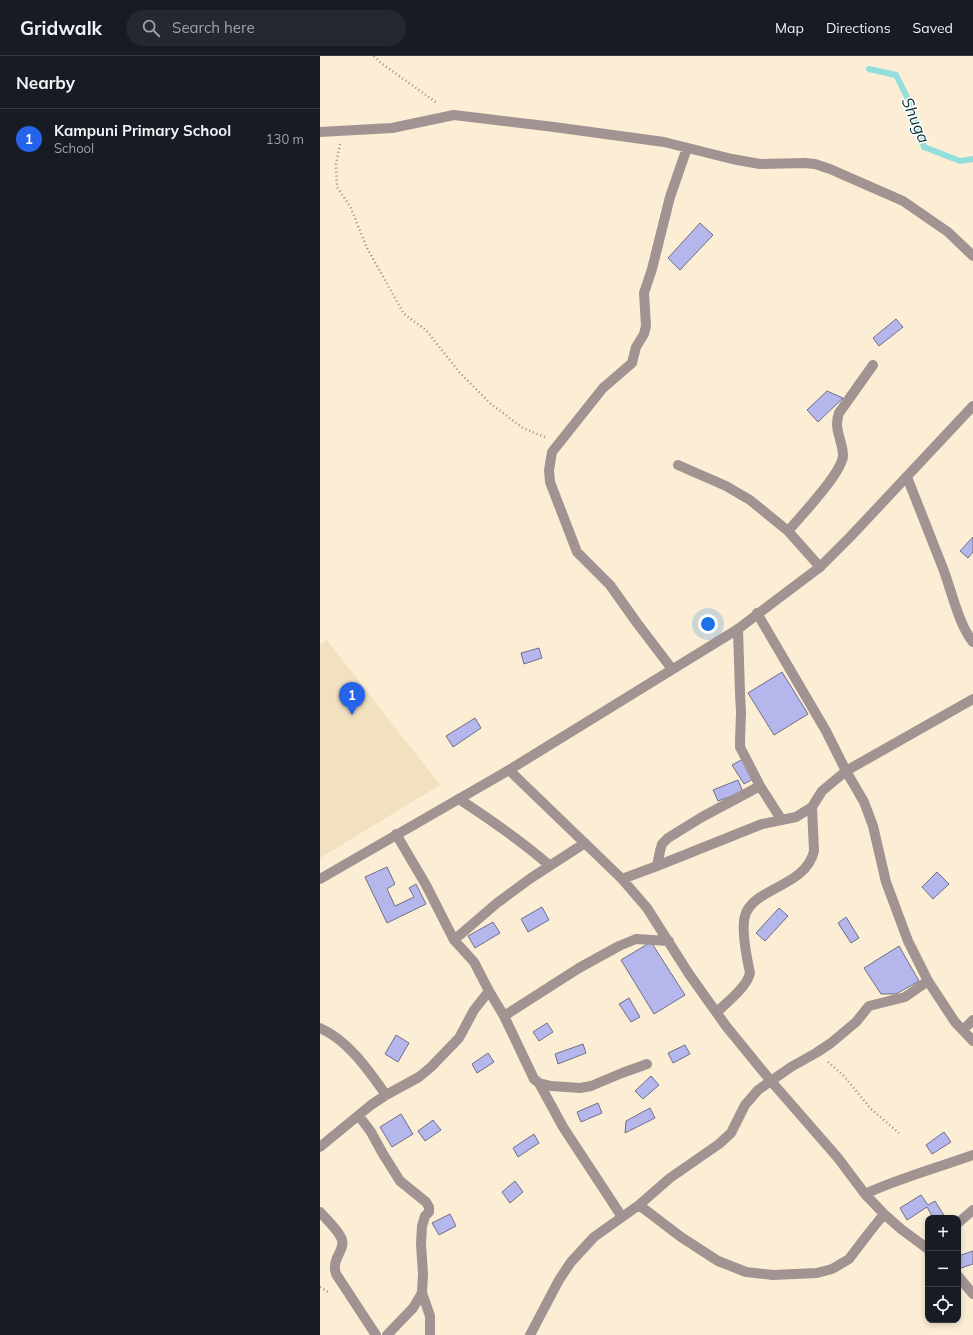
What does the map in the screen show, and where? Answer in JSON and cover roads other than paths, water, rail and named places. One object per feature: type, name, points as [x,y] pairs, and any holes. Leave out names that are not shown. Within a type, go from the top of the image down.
[{"type":"street","points":[[320,132],[392,128],[454,115],[664,142],[732,159],[760,164],[804,162],[815,164],[830,169],[903,201],[948,232],[973,256]]},
{"type":"street","points":[[672,669],[610,585],[577,552],[550,482],[549,470],[552,452],[603,388],[632,362],[636,347],[644,334],[646,326],[644,293],[652,269],[670,197],[687,148]]},
{"type":"street","points":[[788,531],[825,489],[840,465],[843,456],[836,421],[839,413],[873,365]]},
{"type":"street","points":[[320,879],[509,770],[738,629],[757,613],[820,567],[973,406]]},
{"type":"street","points":[[678,465],[726,486],[750,500],[788,531],[820,567]]},
{"type":"street","points":[[907,477],[944,571],[962,624],[968,637],[973,642]]},
{"type":"street","points":[[757,613],[826,731],[864,802],[873,826],[886,882],[908,941],[928,981],[955,1022],[973,1041]]},
{"type":"street","points":[[738,629],[742,712],[740,747],[760,786],[781,820]]},
{"type":"street","points":[[622,879],[762,824],[796,817],[812,807],[822,791],[846,770],[973,699]]},
{"type":"street","points":[[509,770],[622,879],[647,908],[689,974],[726,1026],[770,1080],[838,1158],[865,1194],[884,1214],[925,1247]]},
{"type":"street","points":[[656,866],[662,844],[668,838],[702,817],[760,786]]},
{"type":"street","points":[[459,799],[529,848],[550,866]]},
{"type":"street","points":[[717,1012],[749,978],[750,973],[743,926],[745,914],[754,902],[798,876],[810,862],[814,851],[812,807]]},
{"type":"street","points":[[396,834],[426,885],[454,940],[474,962],[504,1016],[534,1079],[539,1083],[563,1127],[622,1217]]},
{"type":"street","points":[[454,940],[497,903],[550,866],[586,844]]},
{"type":"street","points":[[504,1016],[579,968],[619,946],[636,939],[669,941]]},
{"type":"street","points":[[530,1335],[559,1280],[571,1262],[594,1237],[639,1204],[670,1178],[719,1144],[731,1133],[745,1105],[758,1090],[770,1080],[816,1054],[856,1022],[869,1006],[905,997],[928,981]]},
{"type":"street","points":[[320,1147],[370,1105],[419,1077],[441,1058],[459,1038],[474,1010],[489,991]]},
{"type":"street","points":[[963,1030],[973,1020]]},
{"type":"street","points":[[320,1028],[337,1037],[371,1073],[386,1095]]},
{"type":"street","points":[[539,1083],[552,1086],[580,1088],[605,1081],[647,1064]]},
{"type":"street","points":[[358,1116],[372,1132],[383,1154],[400,1181],[426,1202],[429,1207],[429,1212],[425,1216],[422,1226],[421,1244],[422,1293],[430,1316],[430,1335]]},
{"type":"street","points":[[865,1194],[884,1185],[920,1172],[942,1167],[973,1155]]},
{"type":"street","points":[[639,1204],[682,1237],[718,1261],[746,1272],[773,1275],[817,1273],[832,1269],[849,1259],[884,1214]]},
{"type":"street","points":[[961,1220],[973,1210]]},
{"type":"street","points":[[320,1212],[341,1237],[343,1242],[335,1261],[334,1268],[336,1274],[376,1335]]},
{"type":"street","points":[[961,1280],[973,1294]]},
{"type":"street","points":[[387,1335],[413,1308],[422,1293]]},
{"type":"waterway","name":"Shuga","points":[[869,69],[896,75],[911,105],[924,147],[960,161],[973,159]]},
{"type":"place","name":"Kampuni Primary School","points":[[352,715]]}]
